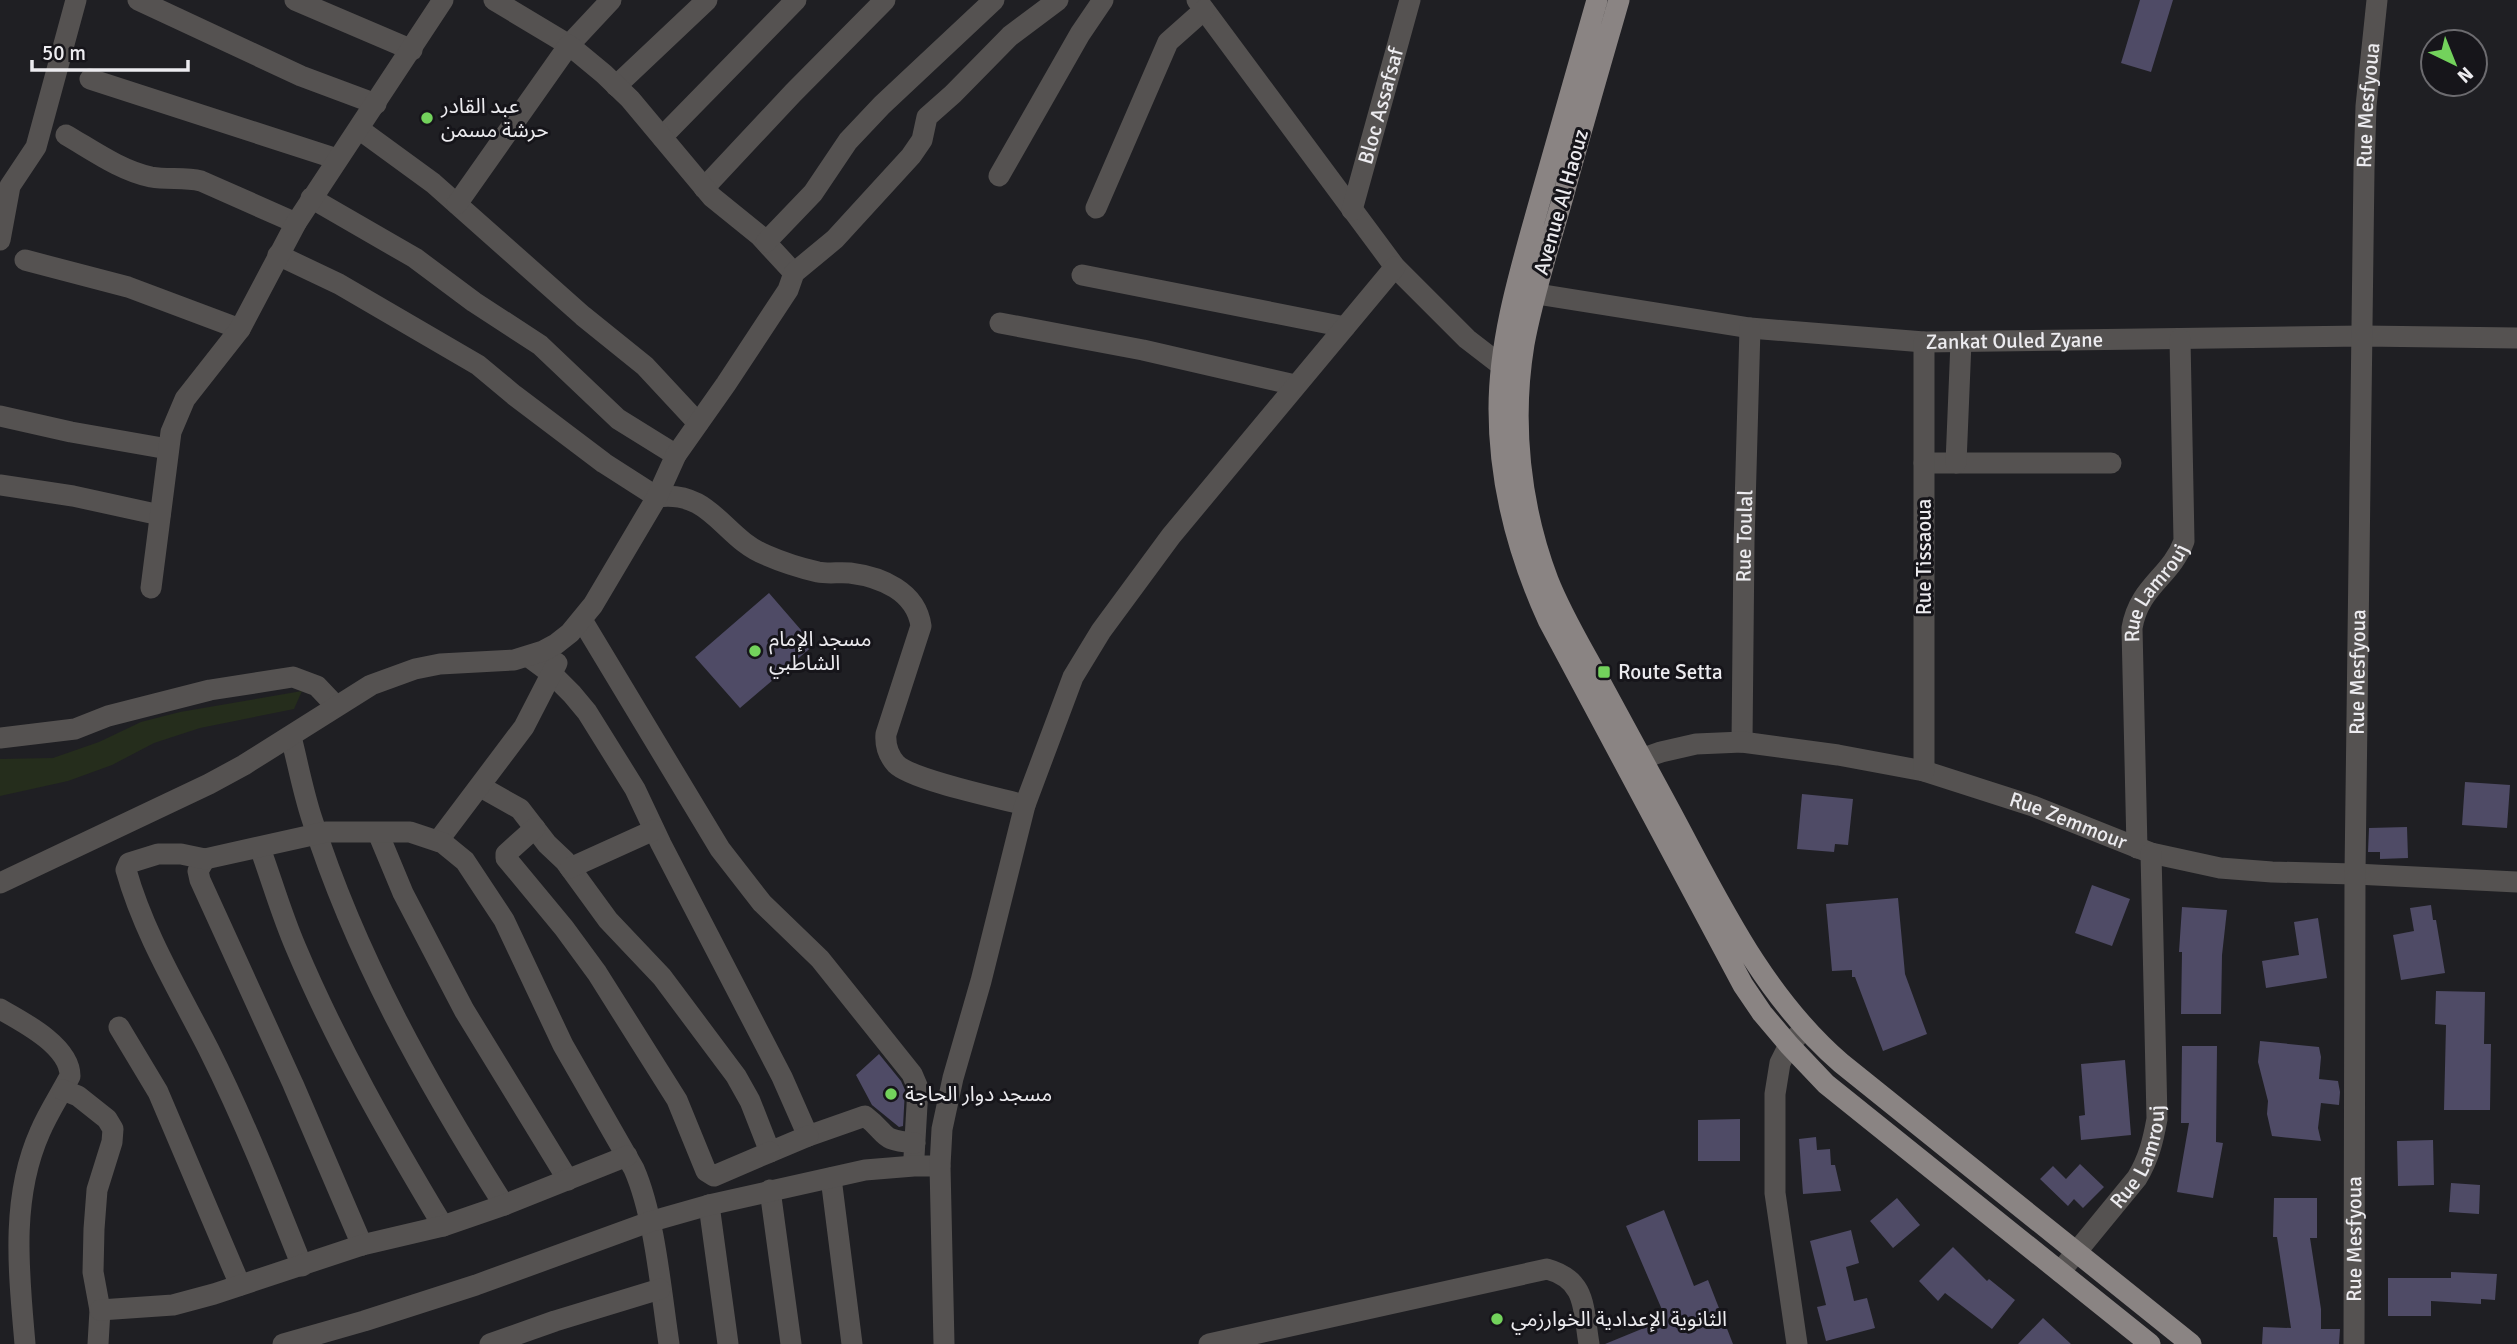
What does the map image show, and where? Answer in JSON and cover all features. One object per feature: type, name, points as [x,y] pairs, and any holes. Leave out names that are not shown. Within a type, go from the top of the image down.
[{"type":"main road","name":"Avenue Al Haouz","points":[[1509,406],[1525,342],[1526,292],[1597,0]]},
{"type":"main road","name":"Avenue Al Haouz","points":[[1509,406],[1502,366],[1619,0]]},
{"type":"main road","points":[[1509,406],[1502,464],[1507,496],[1523,559],[1548,620],[1756,966],[1804,1029],[1841,1063],[2191,1344]]},
{"type":"main road","points":[[1634,761],[1744,985],[1762,1013],[1789,1045],[1826,1084],[2150,1344]]},
{"type":"street","points":[[0,240],[10,186],[36,147],[76,0]]},
{"type":"street","points":[[138,0],[301,76],[376,104]]},
{"type":"street","points":[[295,0],[412,50]]},
{"type":"street","points":[[151,588],[168,449],[171,432],[184,399],[240,329],[311,198],[443,0]]},
{"type":"street","points":[[494,0],[523,7],[616,86],[712,197],[749,225],[794,273]]},
{"type":"street","points":[[457,204],[569,45],[611,0]]},
{"type":"street","points":[[616,86],[707,0]]},
{"type":"street","points":[[662,137],[796,0]]},
{"type":"street","points":[[704,188],[885,0]]},
{"type":"street","points":[[766,242],[813,193],[848,141],[882,105],[994,0]]},
{"type":"street","points":[[438,841],[524,727],[576,626],[657,497],[676,455],[788,290],[794,273],[835,239],[911,156],[922,140],[927,117],[1010,36],[1058,0]]},
{"type":"street","points":[[999,176],[1102,0]]},
{"type":"street","name":"Bloc Assafsaf","points":[[1352,210],[1410,0]]},
{"type":"street","name":"Rue Mesfyoua","points":[[2354,1344],[2355,874],[2366,106],[2377,0]]},
{"type":"street","points":[[1096,208],[1168,42],[1201,5],[1395,267],[1467,339],[1502,366]]},
{"type":"street","points":[[90,79],[337,159]]},
{"type":"street","points":[[359,129],[433,183],[583,316],[645,366],[698,423]]},
{"type":"street","points":[[66,135],[136,173],[165,179],[189,178],[201,181],[296,223]]},
{"type":"street","points":[[311,198],[415,258],[474,302],[540,345],[618,419],[676,455]]},
{"type":"street","points":[[278,255],[339,284],[478,365],[604,463],[657,497],[671,495],[698,502],[745,544],[764,555],[819,573],[848,573],[880,579],[902,592],[913,602],[920,615],[921,626],[886,734],[890,754],[898,766],[915,775],[1025,805]]},
{"type":"street","points":[[25,260],[128,287],[240,329]]},
{"type":"street","points":[[944,1344],[940,1166],[942,1129],[1025,805],[1073,677],[1101,631],[1171,536],[1395,267]]},
{"type":"street","points":[[1083,275],[1345,327]]},
{"type":"street","name":"Zankat Ouled Zyane","points":[[1526,292],[1750,328],[1924,342],[2363,336],[2517,338]]},
{"type":"street","points":[[1000,323],[1143,350],[1295,386]]},
{"type":"street","name":"Rue Toulal","points":[[1742,742],[1750,328]]},
{"type":"street","name":"Rue Lamrouj","points":[[2060,1272],[2137,1178],[2147,1162],[2157,1119],[2132,628],[2139,603],[2175,561],[2184,541],[2180,340]]},
{"type":"street","name":"Rue Tissaoua","points":[[1924,342],[1924,771]]},
{"type":"street","points":[[1956,463],[1961,342]]},
{"type":"street","points":[[0,416],[168,449]]},
{"type":"street","points":[[1924,463],[2111,463]]},
{"type":"street","points":[[0,485],[160,515]]},
{"type":"street","points":[[0,883],[209,784],[291,737],[335,705],[371,685],[415,669],[440,664],[529,657],[556,644],[576,626]]},
{"type":"street","points":[[576,626],[743,881],[820,960],[912,1074],[918,1088],[914,1166]]},
{"type":"street","points":[[529,657],[552,674],[587,712],[629,779],[782,1077],[808,1136]]},
{"type":"street","points":[[0,738],[75,729],[108,716],[209,690],[293,677],[317,686],[335,705]]},
{"type":"street","points":[[291,737],[317,834],[380,989],[425,1076],[503,1205]]},
{"type":"street","name":"Rue Zemmour","points":[[1634,761],[1696,744],[1742,742],[1838,755],[1924,771],[2033,806],[2144,851],[2220,868],[2517,883]]},
{"type":"street","points":[[481,787],[520,809],[570,868],[608,920],[662,977],[736,1076],[750,1101],[770,1152]]},
{"type":"street","points":[[535,828],[506,854],[506,858],[564,928],[597,974],[677,1100],[706,1171],[714,1176],[808,1136],[866,1116],[880,1133],[890,1139],[915,1143]]},
{"type":"street","points":[[570,868],[654,830]]},
{"type":"street","points":[[302,1266],[224,1083],[150,936],[126,870],[129,863],[158,854],[181,854],[205,859],[317,834],[410,832],[438,841],[465,861],[504,920],[563,1045],[627,1156],[640,1182],[649,1222],[669,1344]]},
{"type":"street","points":[[378,833],[403,893],[464,1010],[568,1180]]},
{"type":"street","points":[[260,848],[295,946],[323,1009],[395,1147],[443,1226]]},
{"type":"street","points":[[205,859],[198,871],[200,880],[293,1084],[362,1245]]},
{"type":"street","points":[[0,1009],[40,1031],[70,1065],[71,1076],[37,1140],[23,1195],[19,1273],[25,1344]]},
{"type":"street","points":[[119,1027],[158,1092],[240,1286]]},
{"type":"street","points":[[1797,1344],[1775,1193],[1775,1094],[1780,1063],[1789,1045],[1804,1029]]},
{"type":"street","points":[[63,1090],[78,1096],[107,1119],[113,1129],[97,1190],[95,1216],[93,1272],[100,1311],[98,1344]]},
{"type":"street","points":[[100,1311],[173,1305],[240,1286],[362,1245],[443,1226],[627,1156]]},
{"type":"street","points":[[283,1344],[463,1289],[649,1222],[709,1205],[865,1170],[940,1166]]},
{"type":"street","points":[[831,1178],[852,1344]]},
{"type":"street","points":[[770,1190],[791,1344]]},
{"type":"street","points":[[709,1205],[728,1344]]},
{"type":"street","points":[[1209,1344],[1547,1269],[1569,1278],[1576,1286],[1581,1297],[1589,1344]]},
{"type":"street","points":[[490,1344],[660,1289]]},
{"type":"green space","points":[[302,691],[294,709],[200,728],[154,743],[112,765],[68,781],[0,796],[0,759],[53,758],[99,742],[141,722],[180,712]]},
{"type":"building","points":[[2140,0],[2173,0],[2151,72],[2121,63]]},
{"type":"building","name":"مسجد الإمام الشاطبي","points":[[769,593],[814,645],[740,708],[695,657]]},
{"type":"building","points":[[2465,782],[2510,785],[2507,828],[2462,825]]},
{"type":"building","points":[[1802,794],[1853,799],[1848,845],[1835,844],[1834,852],[1797,849]]},
{"type":"building","points":[[2407,827],[2408,858],[2380,859],[2380,852],[2368,852],[2369,828]]},
{"type":"building","points":[[2092,885],[2130,899],[2112,946],[2075,933]]},
{"type":"building","points":[[1898,898],[1905,974],[1927,1034],[1883,1051],[1855,977],[1852,977],[1852,970],[1832,971],[1826,904]]},
{"type":"building","points":[[2431,905],[2445,973],[2401,980],[2393,935],[2414,931],[2410,908]]},
{"type":"building","points":[[2182,907],[2227,910],[2222,955],[2221,1014],[2181,1014],[2182,952],[2179,952]]},
{"type":"building","points":[[2318,918],[2327,978],[2266,988],[2262,961],[2299,955],[2294,922]]},
{"type":"building","points":[[2436,991],[2485,992],[2484,1044],[2491,1044],[2490,1110],[2444,1110],[2446,1025],[2435,1024]]},
{"type":"building","points":[[2260,1041],[2319,1047],[2319,1079],[2338,1081],[2340,1092],[2339,1105],[2321,1103],[2318,1128],[2321,1141],[2272,1136],[2267,1114],[2268,1101],[2258,1062]]},
{"type":"building","points":[[2182,1046],[2217,1046],[2216,1142],[2223,1143],[2213,1198],[2177,1192],[2189,1123],[2181,1123]]},
{"type":"building","name":"مسجد دوار الحاجة","points":[[879,1054],[905,1090],[903,1126],[899,1127],[872,1105],[856,1075]]},
{"type":"building","points":[[2125,1060],[2131,1135],[2081,1140],[2079,1116],[2085,1115],[2081,1064]]},
{"type":"building","points":[[1740,1119],[1740,1161],[1698,1161],[1698,1120]]},
{"type":"building","points":[[1816,1137],[1817,1150],[1830,1149],[1831,1165],[1835,1165],[1841,1191],[1803,1194],[1799,1139]]},
{"type":"building","points":[[2433,1140],[2434,1185],[2398,1186],[2397,1141]]},
{"type":"building","points":[[2080,1164],[2104,1187],[2083,1208],[2074,1199],[2068,1206],[2040,1179],[2053,1166],[2066,1179]]},
{"type":"building","points":[[2451,1183],[2480,1185],[2479,1214],[2449,1212]]},
{"type":"building","points":[[1897,1198],[1920,1225],[1893,1248],[1870,1221]]},
{"type":"building","points":[[2274,1198],[2317,1198],[2317,1238],[2310,1238],[2321,1309],[2321,1329],[2340,1329],[2339,1344],[2262,1344],[2263,1327],[2291,1328],[2277,1237],[2273,1237]]},
{"type":"building","points":[[1664,1210],[1694,1286],[1708,1280],[1733,1344],[1605,1344],[1666,1319],[1626,1226]]},
{"type":"building","points":[[1851,1230],[1859,1263],[1846,1267],[1854,1301],[1867,1298],[1875,1328],[1826,1341],[1817,1307],[1826,1305],[1810,1241]]},
{"type":"building","points":[[1953,1247],[1987,1281],[1989,1279],[2015,1300],[1992,1329],[1945,1293],[1938,1301],[1919,1281]]},
{"type":"building","points":[[2451,1272],[2497,1274],[2495,1300],[2481,1299],[2481,1304],[2431,1301],[2431,1316],[2388,1316],[2388,1278],[2451,1278]]},
{"type":"building","points":[[2043,1318],[2071,1344],[2018,1344]]},
{"type":"place","name":"عبد القادر حرشة مسمن","points":[[427,118]]},
{"type":"place","name":"مسجد الإمام الشاطبي","points":[[755,651]]},
{"type":"place","name":"Route Setta","points":[[1604,672]]},
{"type":"place","name":"مسجد دوار الحاجة","points":[[891,1094]]},
{"type":"place","name":"الثانوية الإعدادية الخوارزمي","points":[[1497,1319]]}]
